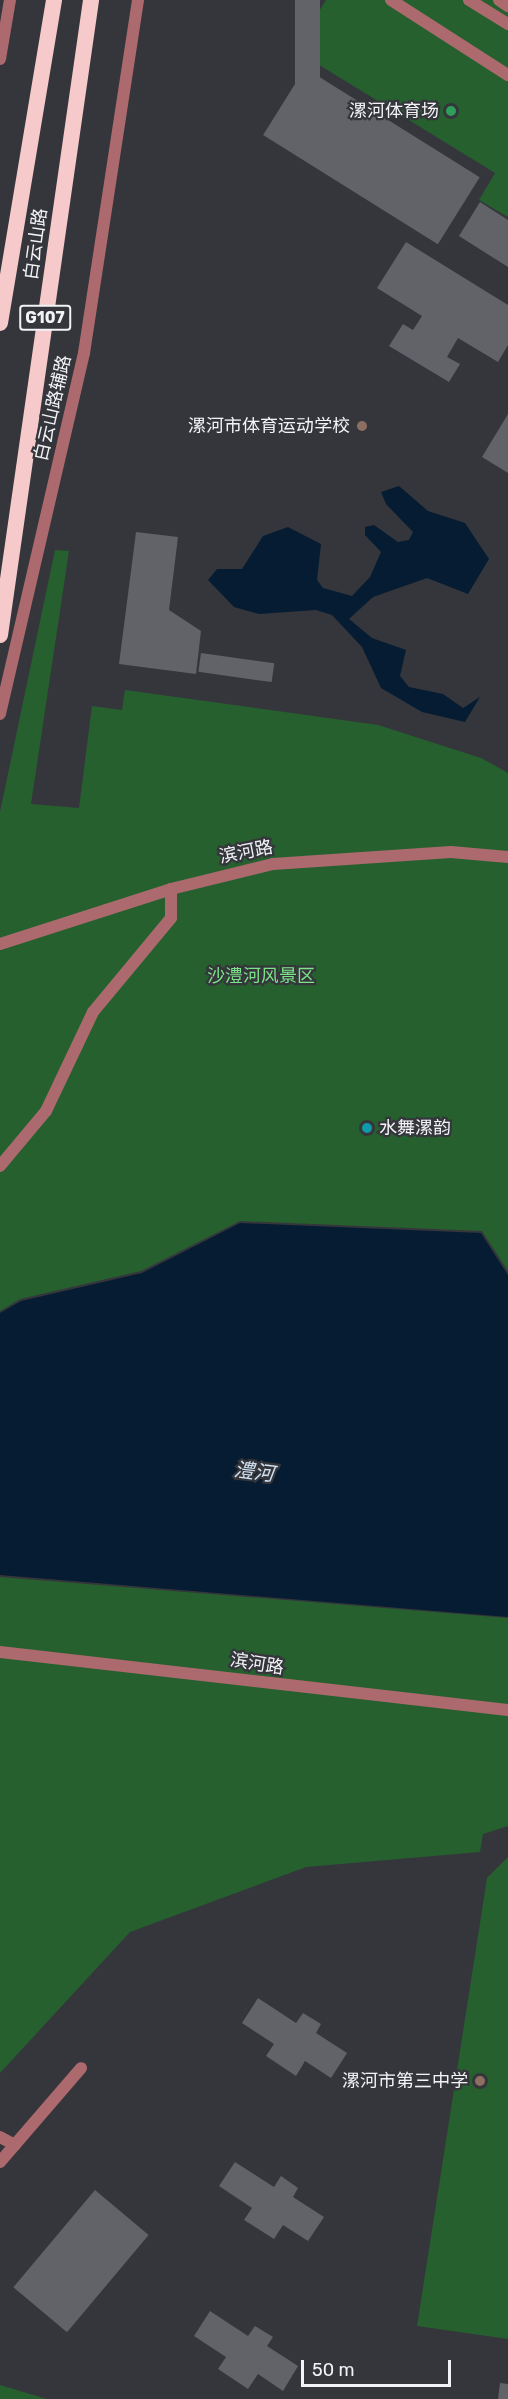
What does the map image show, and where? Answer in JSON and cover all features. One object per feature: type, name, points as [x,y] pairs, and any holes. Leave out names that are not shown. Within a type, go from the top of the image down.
[{"type":"highway","name":"白云山路","points":[[0,323],[54,0]]},
{"type":"highway","name":"白云山路","points":[[0,635],[91,0]]},
{"type":"street","points":[[0,59],[10,0]]},
{"type":"street","name":"白云山路辅路","points":[[0,714],[84,353],[138,0]]},
{"type":"street","points":[[391,0],[508,75]]},
{"type":"street","points":[[469,0],[508,24]]},
{"type":"street","points":[[499,0],[508,6]]},
{"type":"street","name":"滨河路","points":[[0,944],[171,889],[273,864],[429,853],[508,857]]},
{"type":"street","points":[[0,1167],[46,1111],[93,1012],[171,918],[171,889]]},
{"type":"street","name":"滨河路","points":[[0,1652],[508,1710]]},
{"type":"street","points":[[0,2162],[81,2068]]},
{"type":"street","points":[[0,2137],[15,2145]]},
{"type":"green space","name":"漯河体育场","points":[[326,0],[508,0],[508,217],[479,200],[495,173],[295,50]]},
{"type":"green space","name":"沙澧河风景区","points":[[55,550],[69,551],[31,804],[79,808],[92,706],[122,710],[125,690],[378,725],[481,758],[508,773],[508,1271],[482,1231],[240,1221],[141,1271],[20,1299],[0,1311],[0,812]]},
{"type":"green space","points":[[0,1577],[508,1618],[508,1826],[483,1834],[480,1852],[306,1867],[130,1932],[0,2073]]},
{"type":"green space","name":"漯河市第三中学","points":[[508,1857],[508,2339],[417,2326],[487,1878]]},
{"type":"green space","points":[[0,2385],[47,2399],[0,2399]]},
{"type":"water","points":[[399,486],[428,511],[465,523],[489,559],[468,594],[427,578],[373,597],[349,619],[372,638],[406,650],[400,676],[409,687],[443,694],[463,708],[480,697],[465,722],[422,712],[381,688],[362,647],[332,615],[316,610],[259,614],[234,607],[208,580],[217,569],[242,569],[263,536],[288,527],[321,544],[317,580],[323,588],[352,596],[370,577],[381,552],[365,535],[365,527],[374,525],[398,542],[409,540],[413,532],[386,504],[381,492]]},
{"type":"water","name":"澧河","points":[[240,1223],[481,1233],[508,1275],[508,1617],[0,1575],[0,1313],[21,1301],[142,1273]]},
{"type":"building","points":[[295,0],[320,0],[320,129],[295,129]]},
{"type":"building","points":[[305,68],[480,177],[438,244],[263,135]]},
{"type":"building","points":[[480,202],[508,220],[508,267],[459,236]]},
{"type":"building","points":[[406,242],[508,305],[508,345],[498,362],[458,338],[447,357],[460,364],[449,382],[389,346],[403,324],[413,330],[422,316],[377,288]]},
{"type":"building","points":[[508,414],[508,473],[482,457]]},
{"type":"building","points":[[136,532],[178,537],[169,610],[201,631],[196,674],[119,664]]},
{"type":"building","points":[[201,653],[274,663],[272,682],[198,672]]},
{"type":"building","points":[[258,1998],[296,2023],[303,2013],[321,2024],[316,2033],[347,2053],[331,2078],[305,2061],[296,2076],[266,2056],[274,2044],[242,2023]]},
{"type":"building","points":[[235,2162],[274,2187],[281,2176],[298,2188],[293,2197],[324,2217],[308,2241],[283,2225],[274,2239],[244,2220],[252,2208],[219,2186]]},
{"type":"building","points":[[95,2190],[149,2235],[67,2332],[13,2287]]},
{"type":"building","points":[[210,2311],[248,2336],[255,2326],[273,2337],[267,2346],[298,2366],[283,2391],[258,2374],[248,2389],[218,2369],[226,2357],[194,2336]]},
{"type":"building","points":[[500,2383],[508,2384],[508,2399],[498,2399]]},
{"type":"place","name":"漯河体育场","points":[[451,111]]},
{"type":"place","name":"漯河市体育运动学校","points":[[362,426]]},
{"type":"place","name":"水舞漯韵","points":[[367,1128]]},
{"type":"place","name":"漯河市第三中学","points":[[480,2081]]}]
